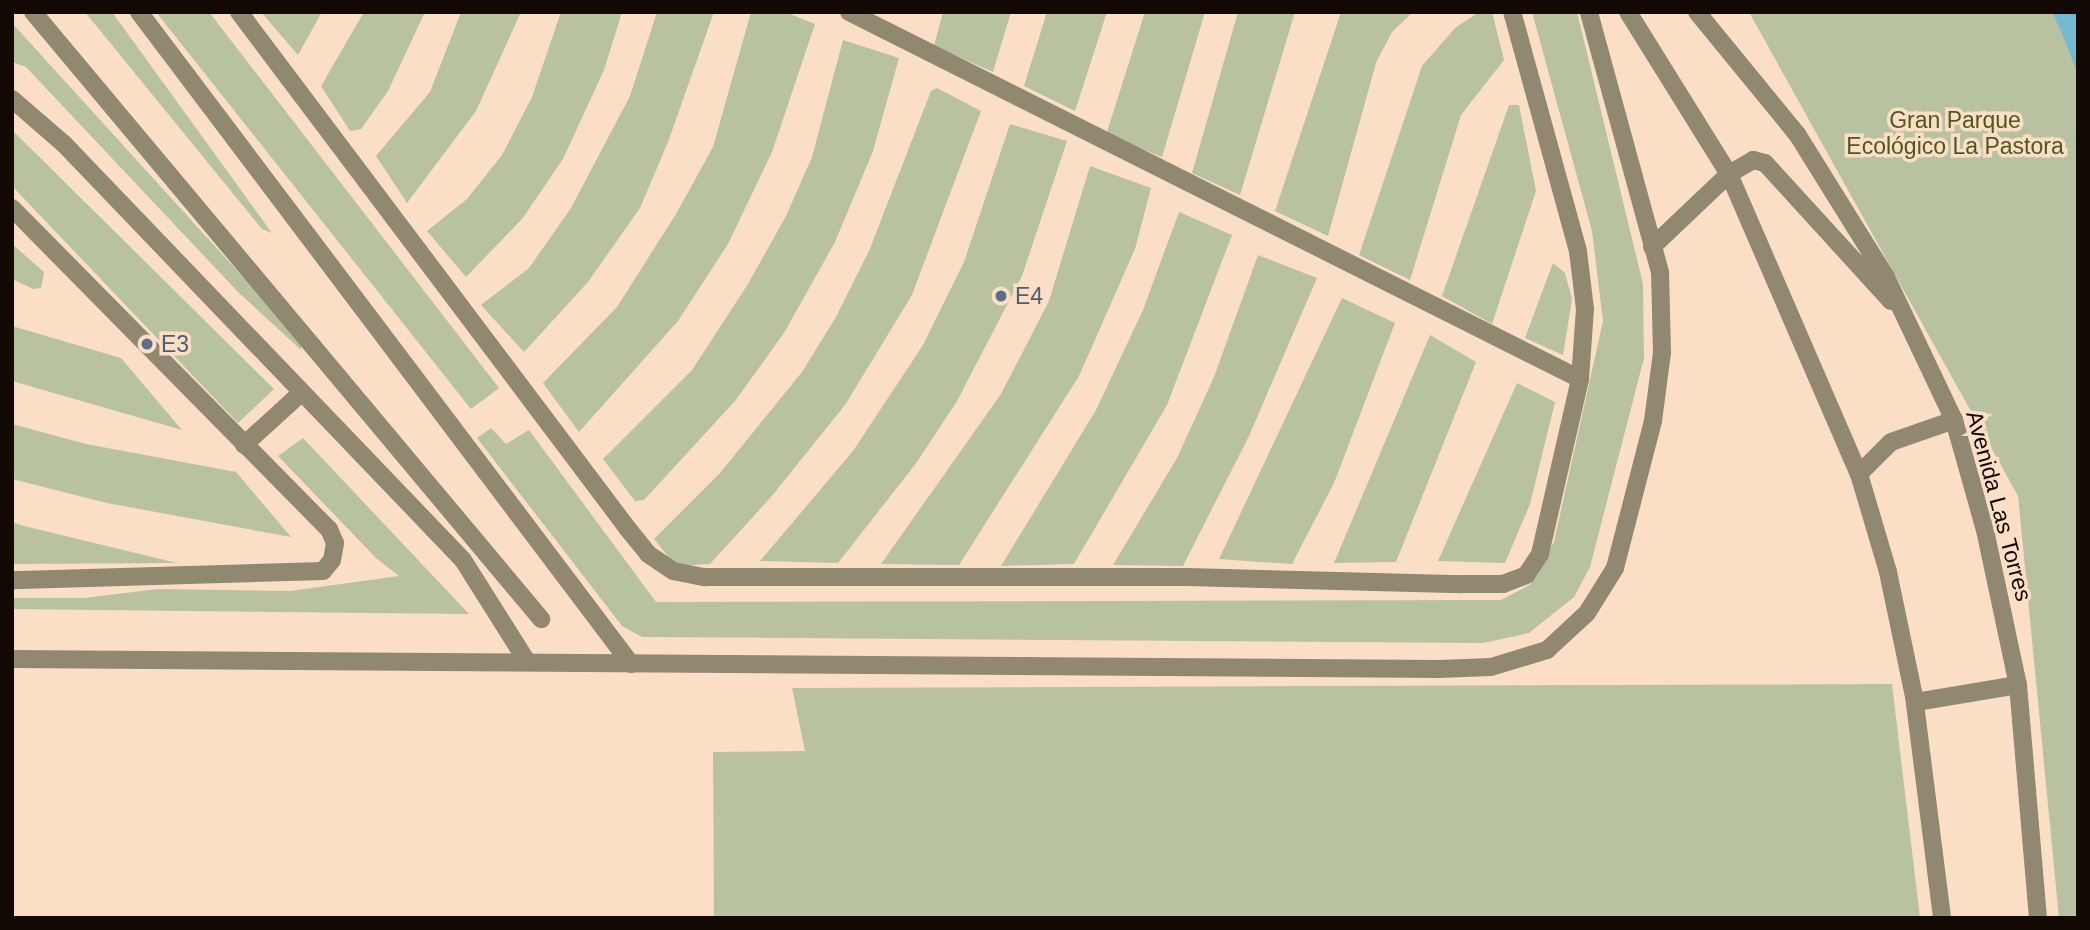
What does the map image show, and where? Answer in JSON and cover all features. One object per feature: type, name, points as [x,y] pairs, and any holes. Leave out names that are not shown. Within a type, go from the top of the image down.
[{"type":"street","points":[[33,12],[541,620]]},
{"type":"street","points":[[139,12],[631,664]]},
{"type":"street","points":[[239,12],[648,554],[673,571],[705,577],[1107,576],[1503,584],[1526,575],[1540,554],[1580,379],[1585,309],[1578,251],[1512,12]]},
{"type":"street","points":[[849,12],[1580,379]]},
{"type":"street","points":[[12,659],[526,660],[631,664],[1438,669],[1491,667],[1547,650],[1587,613],[1615,568],[1653,421],[1662,353],[1660,272],[1589,12]]},
{"type":"street","points":[[1628,12],[1729,174],[1859,474],[1888,572],[1916,702],[1942,918]]},
{"type":"street","name":"Avenida Las Torres","points":[[1697,12],[1797,134],[1904,315],[1954,420],[1984,530],[2018,685],[2038,918]]},
{"type":"street","points":[[12,99],[64,144],[463,560],[526,660]]},
{"type":"street","points":[[1652,247],[1729,174],[1753,160],[1765,163],[1904,315]]},
{"type":"street","points":[[12,208],[329,529],[334,551],[323,571],[12,580]]},
{"type":"street","points":[[244,445],[301,393]]},
{"type":"street","points":[[1859,474],[1891,442],[1954,420]]},
{"type":"street","points":[[1916,702],[2018,685]]},
{"type":"green space","points":[[85,12],[112,12],[272,233],[262,229]]},
{"type":"green space","points":[[156,12],[209,12],[499,388],[471,409]]},
{"type":"green space","points":[[261,12],[322,12],[298,55]]},
{"type":"green space","points":[[364,12],[425,12],[388,91],[361,129],[350,131],[321,86]]},
{"type":"green space","points":[[461,12],[521,12],[476,111],[407,203],[376,156],[430,92]]},
{"type":"green space","points":[[561,12],[622,12],[604,70],[563,159],[522,219],[466,277],[427,231],[467,199],[502,155],[532,97]]},
{"type":"green space","points":[[657,12],[714,12],[668,142],[640,208],[588,282],[524,352],[481,305],[529,268],[571,208],[630,96]]},
{"type":"green space","points":[[751,12],[785,12],[815,24],[772,152],[728,244],[678,321],[579,432],[543,383],[617,307],[676,214],[713,147]]},
{"type":"green space","points":[[943,12],[1011,12],[993,72],[934,46]]},
{"type":"green space","points":[[1047,12],[1107,12],[1075,111],[1024,86]]},
{"type":"green space","points":[[1145,12],[1205,12],[1162,157],[1106,135]]},
{"type":"green space","points":[[1238,12],[1295,12],[1240,195],[1192,173]]},
{"type":"green space","points":[[1341,12],[1413,12],[1392,32],[1376,63],[1328,236],[1275,211]]},
{"type":"green space","points":[[1479,12],[1492,12],[1504,60],[1461,115],[1410,280],[1359,255],[1422,66],[1455,28]]},
{"type":"green space","points":[[1532,12],[1577,12],[1643,284],[1644,358],[1590,567],[1574,597],[1529,633],[1483,643],[642,637],[622,626],[477,438],[491,428],[506,444],[529,430],[656,602],[1501,600],[1531,584],[1554,542],[1603,321],[1592,231]]},
{"type":"green space","name":"Gran Parque Ecológico La Pastora","points":[[1749,12],[2078,12],[2078,918],[2059,918],[2018,496]]},
{"type":"green space","points":[[12,23],[301,341],[301,350],[238,292],[26,67],[12,62]]},
{"type":"green space","points":[[843,40],[899,58],[873,151],[835,242],[784,333],[735,401],[644,500],[635,501],[603,459],[692,370],[748,284],[786,216],[812,157]]},
{"type":"green space","points":[[937,88],[981,111],[912,295],[845,405],[771,497],[710,564],[676,566],[654,539],[720,473],[802,372],[836,317],[869,251],[931,91]]},
{"type":"green space","points":[[1509,105],[1519,105],[1536,191],[1492,324],[1442,296]]},
{"type":"green space","points":[[1010,124],[1067,141],[1022,276],[957,401],[917,462],[838,563],[760,561],[853,451],[923,345],[964,262]]},
{"type":"green space","points":[[12,130],[274,389],[238,423],[12,186]]},
{"type":"green space","points":[[1090,166],[1151,188],[1135,249],[1079,376],[959,565],[881,564],[1001,394],[1049,301]]},
{"type":"green space","points":[[1179,212],[1232,235],[1167,405],[1074,564],[1001,566],[1096,410],[1143,310]]},
{"type":"green space","points":[[12,244],[44,272],[41,288],[33,289],[12,279]]},
{"type":"green space","points":[[1258,255],[1317,278],[1249,436],[1183,566],[1113,565],[1177,458],[1214,377]]},
{"type":"green space","points":[[1553,263],[1565,273],[1572,299],[1563,355],[1525,338]]},
{"type":"green space","points":[[1342,298],[1395,323],[1334,483],[1292,564],[1219,559]]},
{"type":"green space","points":[[12,326],[121,358],[182,430],[12,381]]},
{"type":"green space","points":[[1430,335],[1476,362],[1396,562],[1334,563]]},
{"type":"green space","points":[[1517,383],[1555,402],[1530,504],[1505,563],[1438,561]]},
{"type":"green space","points":[[12,424],[86,444],[236,472],[291,537],[107,503],[12,479]]},
{"type":"green space","points":[[303,438],[469,614],[12,609],[12,598],[84,598],[158,589],[290,591],[399,576],[376,558],[278,456]]},
{"type":"green space","points":[[12,522],[24,526],[177,563],[12,564]]},
{"type":"green space","points":[[1892,684],[1920,918],[714,918],[713,752],[805,751],[792,688]]},
{"type":"water","points":[[2052,12],[2078,12],[2078,75],[2063,36]]},
{"type":"place","name":"E4","points":[[1001,296]]},
{"type":"place","name":"E3","points":[[147,344]]}]
